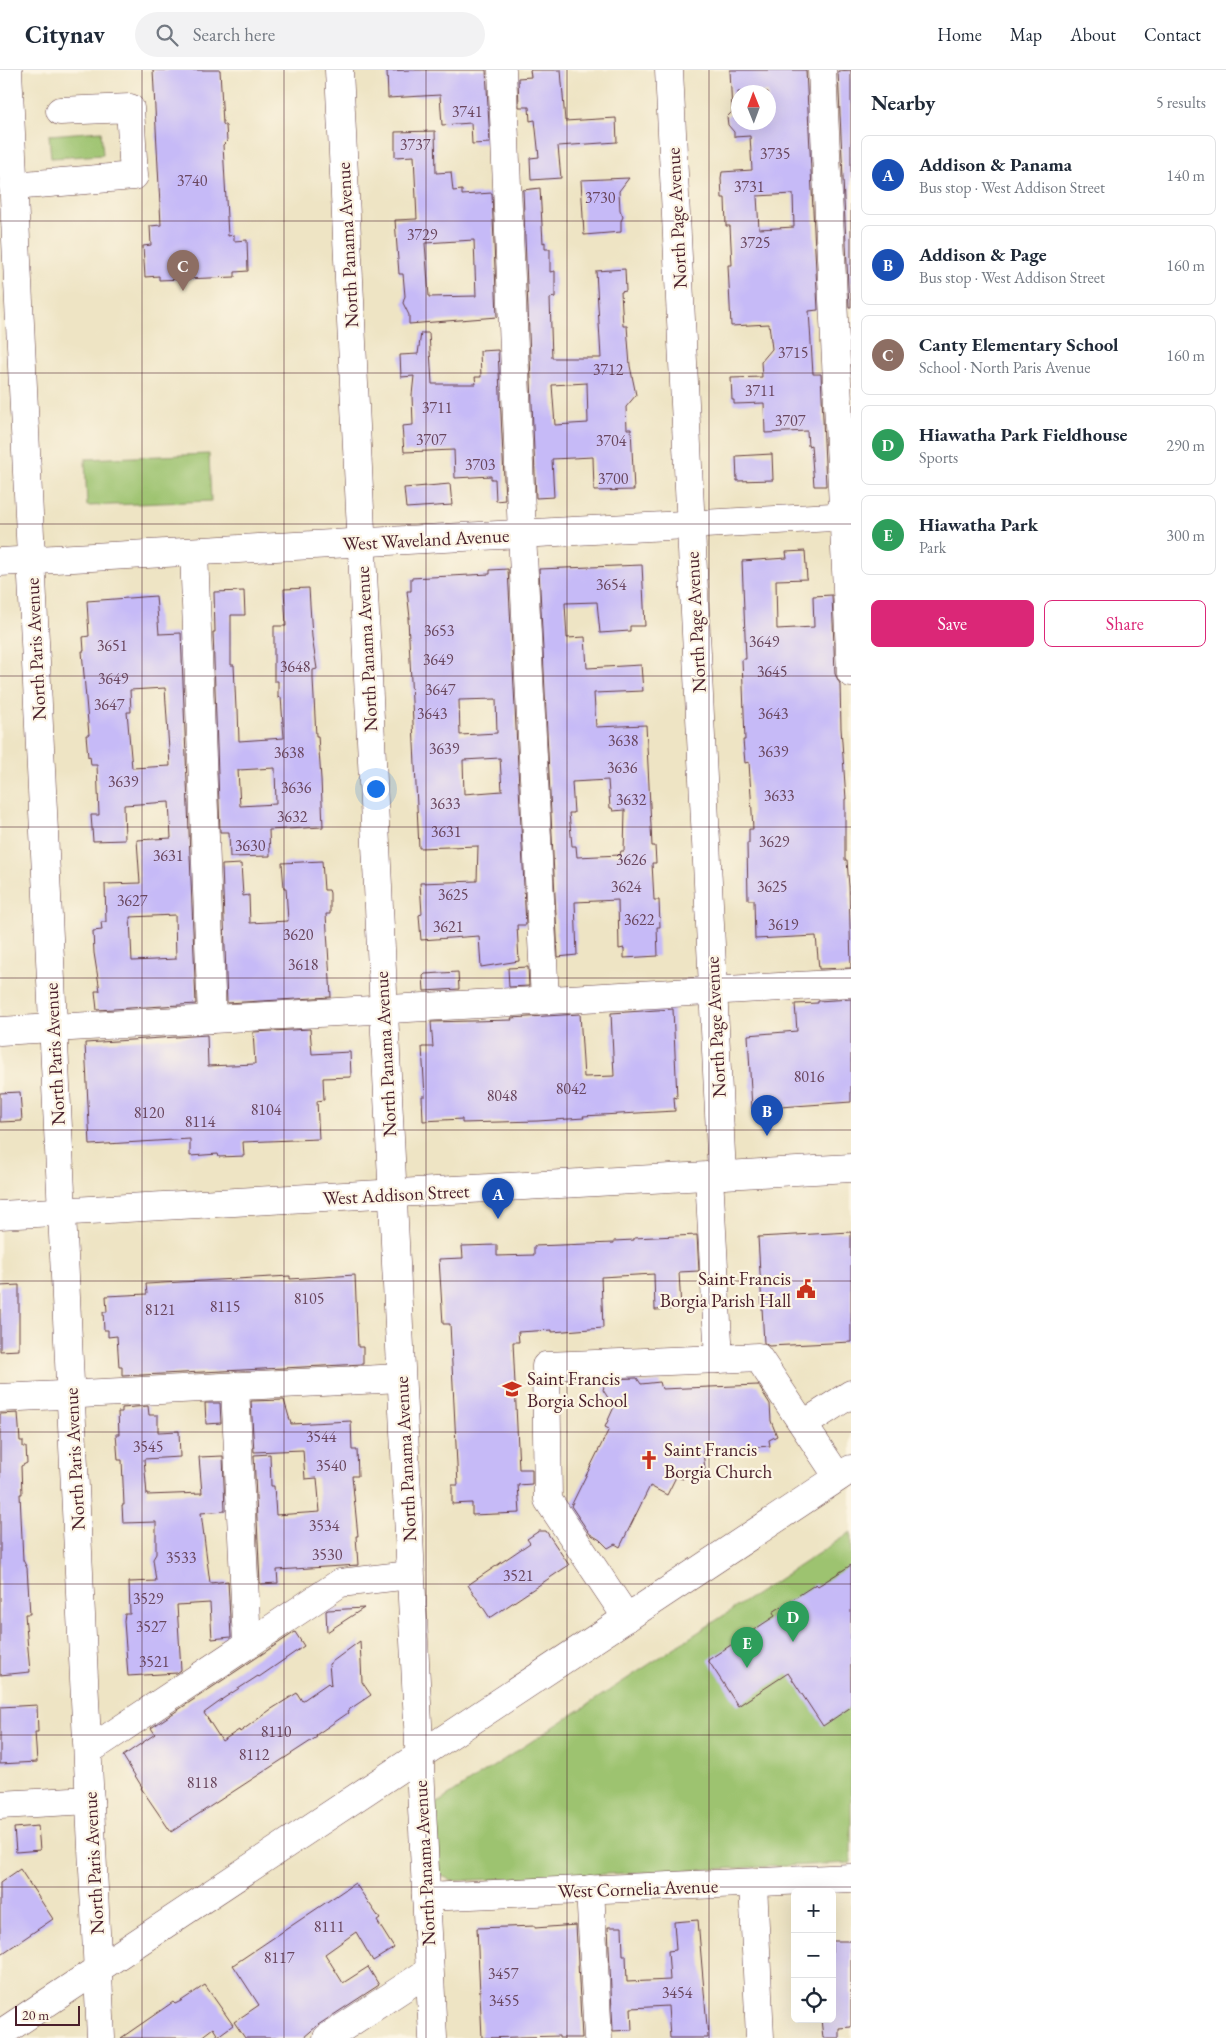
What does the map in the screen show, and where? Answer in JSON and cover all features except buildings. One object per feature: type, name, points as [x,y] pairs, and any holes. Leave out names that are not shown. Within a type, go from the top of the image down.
[{"type":"street","name":"North Paris Avenue","points":[[8,70],[101,2038]]},
{"type":"street","name":"North Panama Avenue","points":[[339,70],[433,2038]]},
{"type":"street","points":[[502,70],[545,1000]]},
{"type":"street","name":"North Page Avenue","points":[[669,70],[713,991],[719,1358]]},
{"type":"street","points":[[822,70],[847,517],[851,673]]},
{"type":"street","points":[[13,186],[134,176],[130,108],[60,111]]},
{"type":"street","name":"West Waveland Avenue","points":[[0,562],[847,517]]},
{"type":"street","points":[[194,552],[212,1019]]},
{"type":"street","points":[[0,1031],[851,984]]},
{"type":"street","name":"West Addison Street","points":[[0,1215],[851,1168]]},
{"type":"street","points":[[0,2034],[98,1970],[845,1473],[804,1424],[758,1357],[546,1366],[548,1500],[627,1618]]},
{"type":"street","points":[[0,1398],[401,1378]]},
{"type":"street","points":[[235,1386],[247,1643]]},
{"type":"street","points":[[804,1424],[851,1394]]},
{"type":"street","points":[[88,1750],[340,1583],[410,1574]]},
{"type":"street","points":[[0,1805],[90,1800]]},
{"type":"street","name":"West Cornelia Avenue","points":[[426,1897],[851,1878]]},
{"type":"street","points":[[752,1883],[760,2038]]},
{"type":"street","points":[[590,1890],[598,2038]]},
{"type":"street","points":[[328,2038],[430,1971]]},
{"type":"green space","points":[[101,131],[103,155],[51,158],[49,135]]},
{"type":"green space","points":[[209,454],[211,501],[87,506],[85,459]]},
{"type":"green space","points":[[851,1532],[851,1863],[451,1881],[439,1873],[436,1804]]},
{"type":"place","name":"Canty Elementary School","points":[[183,291]]},
{"type":"place","name":"Addison & Page","points":[[767,1136]]},
{"type":"place","name":"Addison & Panama","points":[[498,1219]]},
{"type":"place","name":"Saint Francis Borgia Parish Hall","points":[[806,1289]]},
{"type":"place","name":"Saint Francis Borgia School","points":[[512,1389]]},
{"type":"place","name":"Saint Francis Borgia Church","points":[[649,1460]]},
{"type":"place","name":"Hiawatha Park Fieldhouse","points":[[793,1642]]},
{"type":"place","name":"Hiawatha Park","points":[[747,1668]]}]
